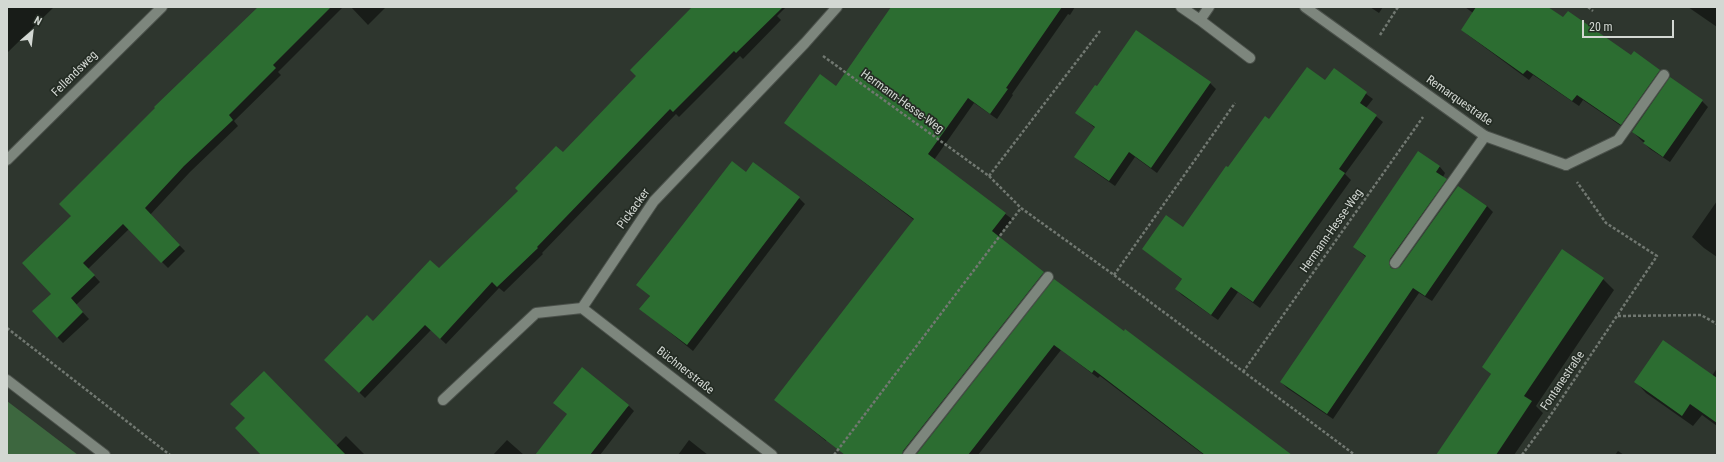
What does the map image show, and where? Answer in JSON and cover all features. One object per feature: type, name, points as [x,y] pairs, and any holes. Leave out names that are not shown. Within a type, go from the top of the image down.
[{"type":"street","name":"Fellendsweg","points":[[7,160],[162,7]]},
{"type":"street","name":"Pickacker","points":[[582,308],[654,201],[805,43],[836,7]]},
{"type":"street","points":[[1181,7],[1250,58]]},
{"type":"street","points":[[1200,20],[1209,7]]},
{"type":"street","name":"Remarquestraße","points":[[1305,7],[1317,10],[1368,52],[1485,136],[1566,165]]},
{"type":"street","points":[[1566,165],[1618,140],[1664,74]]},
{"type":"street","points":[[1395,263],[1485,136]]},
{"type":"street","points":[[908,455],[1048,277]]},
{"type":"street","points":[[443,400],[536,313],[582,308]]},
{"type":"street","name":"Büchnerstraße","points":[[582,308],[772,455]]},
{"type":"street","points":[[7,380],[105,455]]},
{"type":"path","points":[[1368,52],[1398,7]]},
{"type":"path","points":[[1588,7],[1593,11]]},
{"type":"path","points":[[989,176],[1100,31]]},
{"type":"path","name":"Hermann-Hesse-Weg","points":[[805,43],[989,176],[1020,208],[1114,275],[1355,455]]},
{"type":"path","name":"Hermann-Hesse-Weg","points":[[1243,372],[1435,100]]},
{"type":"path","points":[[1114,275],[1235,103]]},
{"type":"path","name":"Fontanestraße","points":[[1522,455],[1618,316],[1657,256],[1606,224],[1566,165]]},
{"type":"path","points":[[834,455],[1020,208]]},
{"type":"path","points":[[1618,316],[1701,315],[1717,324]]},
{"type":"path","points":[[7,328],[170,455]]},
{"type":"green space","points":[[7,401],[78,455],[7,455]]},
{"type":"building","points":[[258,7],[331,7],[273,65],[276,68],[229,115],[233,120],[184,166],[145,208],[180,245],[161,263],[123,224],[83,263],[95,275],[71,298],[83,312],[57,338],[32,311],[51,294],[22,263],[71,216],[59,204],[155,108],[154,107]]},
{"type":"building","points":[[692,7],[783,7],[736,53],[734,51],[673,112],[670,109],[537,247],[538,248],[497,287],[492,282],[440,339],[425,325],[359,393],[324,360],[367,315],[373,321],[430,260],[439,268],[518,191],[515,188],[556,146],[563,152],[636,76],[630,70]]},
{"type":"building","points":[[891,7],[1062,7],[1006,88],[1008,89],[990,114],[968,98],[928,154],[1006,213],[992,231],[1044,272],[903,451],[902,455],[845,455],[774,400],[914,219],[784,123],[820,74],[836,86]]},
{"type":"building","points":[[1476,7],[1548,7],[1563,17],[1568,11],[1631,55],[1634,51],[1660,70],[1621,125],[1577,95],[1572,101],[1527,70],[1523,74],[1461,30]]},
{"type":"building","points":[[1136,30],[1211,82],[1151,168],[1129,152],[1109,181],[1074,157],[1095,127],[1075,113],[1095,85],[1097,86]]},
{"type":"building","points":[[1307,67],[1325,80],[1334,68],[1367,92],[1360,103],[1377,115],[1339,169],[1345,173],[1253,302],[1231,287],[1211,315],[1175,289],[1182,279],[1142,249],[1166,215],[1183,227],[1226,166],[1228,167],[1265,116],[1269,119]]},
{"type":"building","points":[[1670,77],[1703,100],[1663,157],[1643,143],[1645,141],[1632,132]]},
{"type":"building","points":[[1418,151],[1440,166],[1436,172],[1447,179],[1390,259],[1389,263],[1391,268],[1395,269],[1400,267],[1458,186],[1487,206],[1425,296],[1413,288],[1327,414],[1280,382],[1366,256],[1353,247]]},
{"type":"building","points":[[732,161],[746,172],[753,162],[800,197],[687,345],[639,309],[650,296],[636,285]]},
{"type":"building","points":[[1562,249],[1604,278],[1524,396],[1532,401],[1496,455],[1436,455],[1491,374],[1482,367]]},
{"type":"building","points":[[1054,279],[1124,331],[1125,329],[1292,455],[1205,455],[1094,370],[1092,373],[1054,345],[968,455],[916,455]]},
{"type":"building","points":[[1663,340],[1717,378],[1717,423],[1690,404],[1682,416],[1634,382]]},
{"type":"building","points":[[582,367],[629,405],[590,455],[535,455],[567,414],[553,403]]},
{"type":"building","points":[[264,371],[346,455],[261,455],[235,428],[245,418],[230,404]]}]
